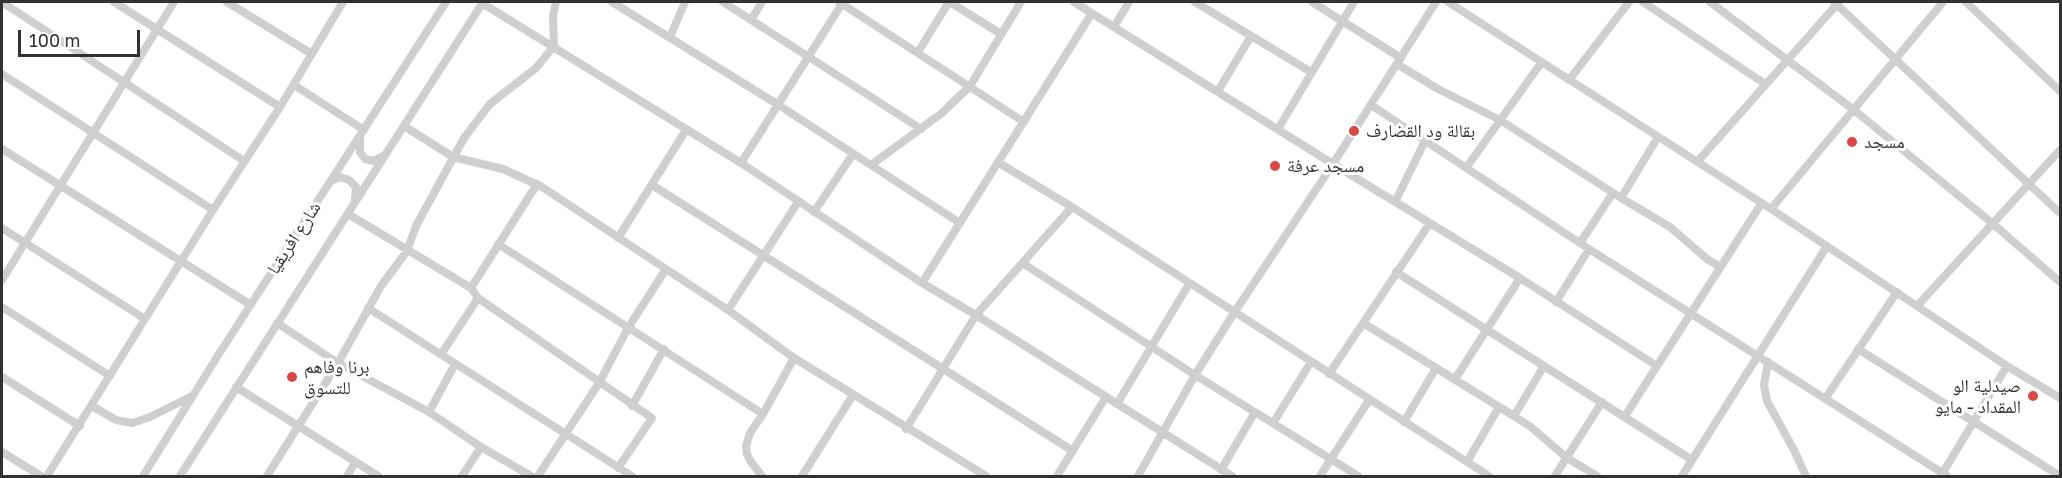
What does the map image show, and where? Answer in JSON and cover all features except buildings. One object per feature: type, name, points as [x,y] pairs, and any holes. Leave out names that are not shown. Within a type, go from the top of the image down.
[{"type":"street","points":[[114,2],[280,107]]},
{"type":"street","points":[[2,280],[174,2]]},
{"type":"street","points":[[227,2],[312,54]]},
{"type":"street","points":[[47,477],[213,210],[280,107],[342,2]]},
{"type":"street","name":"شارع افريقيا","points":[[143,477],[446,2]]},
{"type":"street","points":[[482,2],[741,163],[922,283],[1232,477]]},
{"type":"street","name":"شارع افريقيا","points":[[180,477],[482,2]]},
{"type":"street","points":[[267,477],[338,363],[368,308],[407,251],[416,226],[453,158],[483,111],[536,68],[554,46],[553,16],[556,2]]},
{"type":"street","points":[[612,2],[777,104],[960,223]]},
{"type":"street","points":[[670,37],[685,2]]},
{"type":"street","points":[[723,2],[921,129]]},
{"type":"street","points":[[751,20],[762,2]]},
{"type":"street","points":[[741,163],[841,2],[1024,122]]},
{"type":"street","points":[[918,52],[949,2],[1001,34]]},
{"type":"street","points":[[872,165],[948,108],[970,86],[1021,2]]},
{"type":"street","points":[[1074,2],[1520,278],[1657,366]]},
{"type":"street","points":[[1114,27],[1129,2]]},
{"type":"street","points":[[1195,2],[1311,72]]},
{"type":"street","points":[[1312,2],[1342,20],[1438,89],[1500,120],[1617,196],[1670,227],[1698,252],[1719,266]]},
{"type":"street","points":[[1278,129],[1354,2]]},
{"type":"street","points":[[1138,477],[1195,375],[1436,2]]},
{"type":"street","points":[[1452,2],[1541,63],[1771,209],[2007,366],[2061,398]]},
{"type":"street","points":[[1569,80],[1629,2]]},
{"type":"street","points":[[1643,2],[1765,84]]},
{"type":"street","points":[[1710,2],[1854,110],[2061,282]]},
{"type":"street","points":[[1697,162],[1837,2],[2061,213]]},
{"type":"street","points":[[1771,209],[1942,2]]},
{"type":"street","points":[[1966,2],[2061,91]]},
{"type":"street","points":[[4,5],[244,161]]},
{"type":"street","points":[[922,283],[1092,13]]},
{"type":"street","points":[[1218,91],[1251,36]]},
{"type":"street","points":[[1466,168],[1541,63]]},
{"type":"street","points":[[2,74],[213,210]]},
{"type":"street","points":[[294,84],[363,131],[359,147],[365,159],[378,160],[388,151]]},
{"type":"street","points":[[1371,105],[1589,249],[1943,476],[2007,366]]},
{"type":"street","points":[[404,126],[453,158],[503,169],[537,184],[728,310],[794,358],[986,477]]},
{"type":"street","points":[[618,238],[687,130]]},
{"type":"street","points":[[1580,243],[1617,196],[1658,136]]},
{"type":"street","points":[[1395,202],[1425,141]]},
{"type":"street","points":[[2,150],[251,305]]},
{"type":"street","points":[[1918,306],[2061,150]]},
{"type":"street","points":[[814,212],[853,154]]},
{"type":"street","points":[[999,163],[1072,207],[1489,477]]},
{"type":"street","points":[[328,185],[336,178],[350,180],[357,192],[353,205]]},
{"type":"street","points":[[471,288],[537,184]]},
{"type":"street","points":[[652,185],[1073,452]]},
{"type":"street","points":[[728,310],[798,202]]},
{"type":"street","points":[[1625,416],[1719,266],[1761,204]]},
{"type":"street","points":[[906,429],[976,315],[1072,207]]},
{"type":"street","points":[[348,214],[471,288],[478,298],[598,383],[652,418],[618,468]]},
{"type":"street","points":[[1329,374],[1430,223]]},
{"type":"street","points":[[2,228],[145,319]]},
{"type":"street","points":[[498,244],[763,414]]},
{"type":"street","points":[[1682,477],[1827,246]]},
{"type":"street","points":[[1556,302],[1589,249]]},
{"type":"street","points":[[1023,264],[1358,477]]},
{"type":"street","points":[[538,477],[598,383],[628,328],[666,269]]},
{"type":"street","points":[[1396,272],[1692,460]]},
{"type":"street","points":[[1455,379],[1520,278]]},
{"type":"street","points":[[1117,404],[1189,284]]},
{"type":"street","points":[[1825,399],[1897,292]]},
{"type":"street","points":[[442,353],[478,298]]},
{"type":"street","points":[[2,307],[110,376]]},
{"type":"street","points":[[368,308],[442,353],[455,364],[632,477]]},
{"type":"street","points":[[277,323],[338,363],[429,412],[531,477]]},
{"type":"street","points":[[1363,323],[1531,427],[1567,458],[1597,477]]},
{"type":"street","points":[[632,406],[664,349]]},
{"type":"street","points":[[1858,349],[1974,420],[2060,477]]},
{"type":"street","points":[[762,477],[751,462],[746,446],[750,434],[794,358]]},
{"type":"street","points":[[1273,423],[1311,362]]},
{"type":"street","points":[[1768,363],[1764,385],[1767,401],[1806,477]]},
{"type":"street","points":[[429,412],[455,364]]},
{"type":"street","points":[[1514,416],[1544,366]]},
{"type":"street","points":[[1404,422],[1436,368]]},
{"type":"street","points":[[2,377],[80,426]]},
{"type":"street","points":[[236,387],[378,477]]},
{"type":"street","points":[[802,477],[853,395]]},
{"type":"street","points":[[92,406],[116,420],[132,423],[193,396]]},
{"type":"street","points":[[1057,477],[1106,397]]},
{"type":"street","points":[[1320,477],[1369,400]]},
{"type":"street","points":[[1555,477],[1602,402]]},
{"type":"street","points":[[1467,462],[1499,407]]},
{"type":"street","points":[[1221,470],[1255,412]]},
{"type":"street","points":[[462,477],[481,447]]},
{"type":"street","points":[[2,452],[41,477]]},
{"type":"street","points":[[347,477],[355,463]]},
{"type":"street","points":[[1470,477],[1475,468]]},
{"type":"place","name":"بقالة ود القضارف","points":[[1354,131]]},
{"type":"place","name":"مسجد","points":[[1852,142]]},
{"type":"place","name":"مسجد عرفة","points":[[1275,166]]},
{"type":"place","name":"برنا وفاهم للتسوق","points":[[292,377]]},
{"type":"place","name":"صيدلية الو المقداد - مايو","points":[[2033,396]]}]
